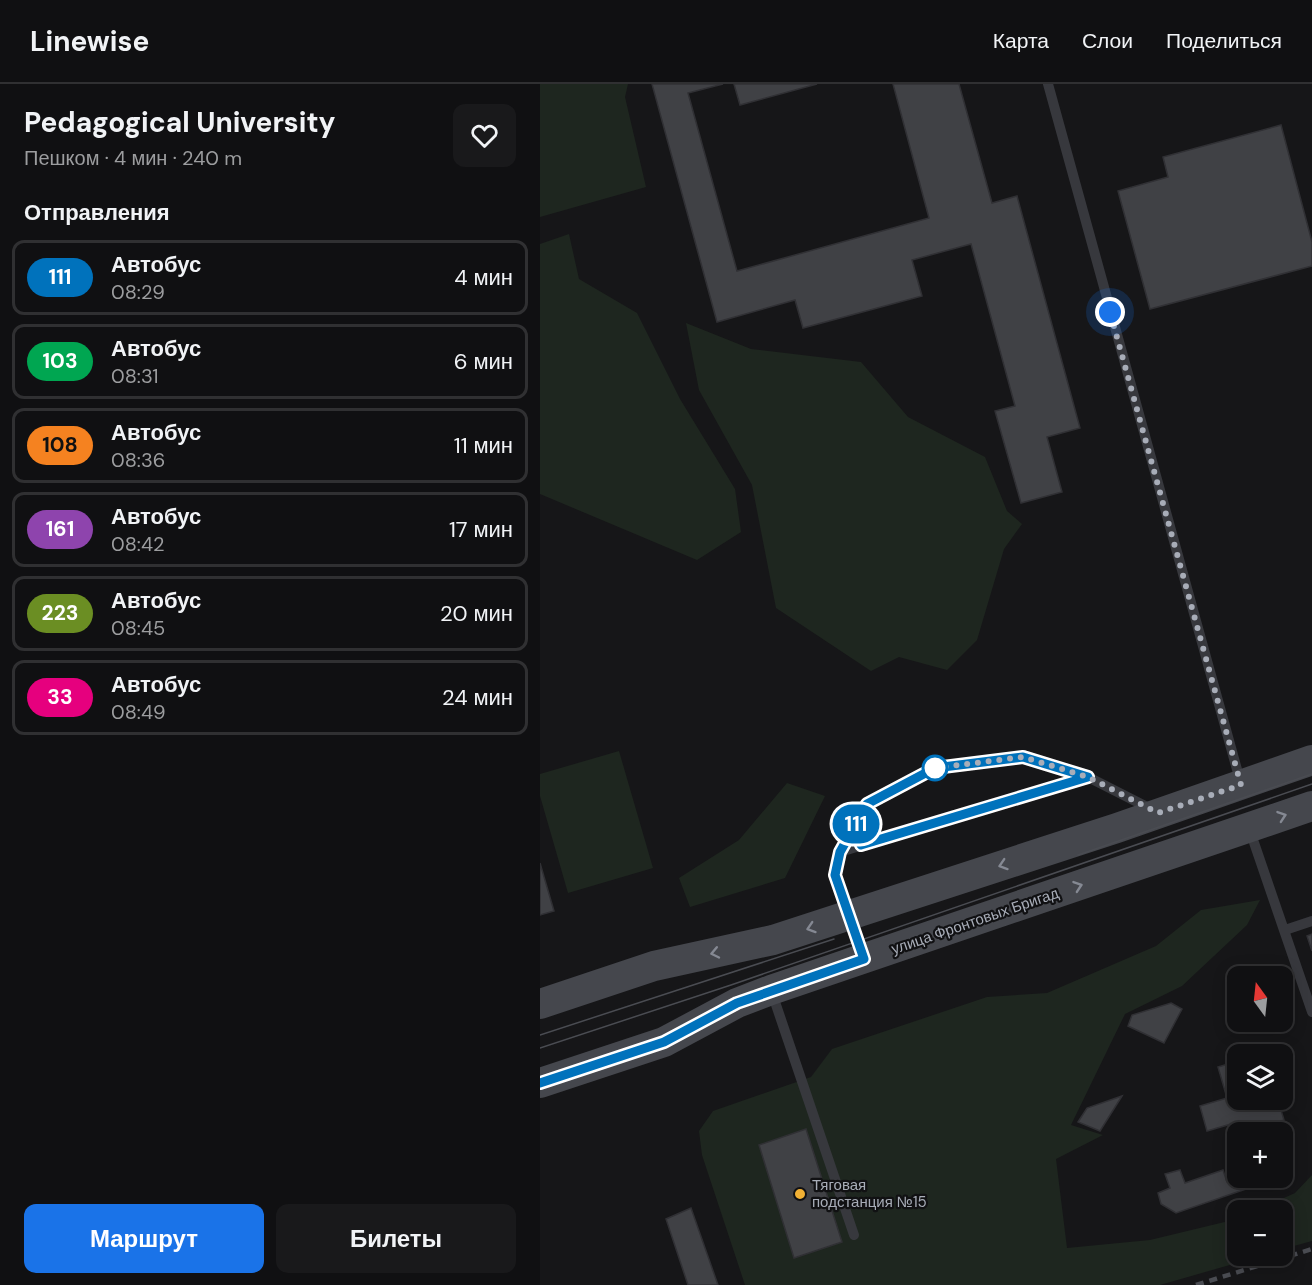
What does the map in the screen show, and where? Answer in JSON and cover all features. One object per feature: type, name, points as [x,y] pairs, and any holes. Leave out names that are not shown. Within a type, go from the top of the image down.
[{"type":"main road","points":[[540,1004],[654,966],[772,940],[849,916],[1312,760]]},
{"type":"main road","name":"улица Фронтовых Бригад","points":[[540,1083],[664,1042],[737,1003],[771,990],[1312,806]]},
{"type":"lane","points":[[1048,84],[1241,785]]},
{"type":"lane","points":[[864,959],[835,875],[840,852],[867,804],[935,768],[1023,757],[1088,777],[1158,813]]},
{"type":"lane","points":[[840,852],[1088,777]]},
{"type":"lane","points":[[1249,828],[1286,930],[1312,1012]]},
{"type":"lane","points":[[1286,930],[1312,921]]},
{"type":"lane","points":[[771,990],[854,1235]]},
{"type":"shaded area","points":[[540,84],[628,84],[625,97],[646,187],[540,217]]},
{"type":"shaded area","points":[[569,234],[579,279],[637,313],[680,399],[735,489],[741,532],[697,560],[540,494],[540,244]]},
{"type":"shaded area","points":[[686,323],[751,349],[861,362],[908,417],[985,457],[1007,511],[1022,524],[1004,549],[977,640],[947,670],[899,657],[871,671],[776,608],[752,485],[699,390]]},
{"type":"shaded area","points":[[619,751],[653,868],[568,893],[540,796],[540,774]]},
{"type":"shaded area","points":[[787,783],[825,796],[785,878],[690,907],[679,878],[739,840]]},
{"type":"shaded area","points":[[1260,900],[1247,925],[1182,986],[1125,1014],[1071,1125],[1103,1135],[1056,1159],[1067,1248],[1150,1240],[1227,1221],[1227,1266],[1160,1285],[745,1285],[702,1155],[699,1131],[713,1111],[811,1077],[832,1049],[987,997],[1047,993],[1156,946],[1201,910]]},
{"type":"shaded area","points":[[1312,1175],[1312,1241],[1293,1246],[1293,1200],[1279,1200],[1295,1193]]},
{"type":"building","points":[[652,84],[723,84],[688,93],[737,271],[929,218],[893,84],[959,84],[992,203],[1017,196],[1080,428],[1047,437],[1062,492],[1021,503],[995,411],[1015,406],[971,244],[912,260],[922,296],[803,328],[795,300],[717,322]]},
{"type":"building","points":[[734,84],[817,84],[740,105]]},
{"type":"building","points":[[1281,125],[1312,242],[1312,266],[1150,309],[1118,191],[1168,177],[1163,157]]},
{"type":"building","points":[[540,863],[554,911],[540,915]]},
{"type":"building","points":[[1312,934],[1312,951],[1307,936]]},
{"type":"building","points":[[1171,1003],[1182,1009],[1164,1043],[1128,1026],[1132,1015]]},
{"type":"building","points":[[1227,1064],[1227,1098],[1218,1067]]},
{"type":"building","points":[[1122,1096],[1100,1131],[1078,1122],[1087,1108]]},
{"type":"building","points":[[1227,1098],[1227,1110],[1281,1110],[1284,1120],[1227,1122],[1227,1125],[1207,1131],[1200,1106]]},
{"type":"building","name":"Тяговая подстанция №15","points":[[806,1129],[842,1242],[794,1258],[759,1145]]},
{"type":"building","points":[[1180,1170],[1185,1183],[1223,1170],[1227,1188],[1249,1188],[1176,1213],[1161,1204],[1158,1193],[1170,1188],[1165,1174]]},
{"type":"building","points":[[691,1208],[718,1285],[688,1285],[666,1219]]},
{"type":"tram line","points":[[1078,855],[1312,774]]},
{"type":"tram line","points":[[540,1048],[731,985],[1312,784]]},
{"type":"tram line","points":[[540,1035],[834,939]]},
{"type":"railway","points":[[1196,1285],[1312,1249]]},
{"type":"bus line","name":"111","points":[[540,1083],[664,1042],[737,1003],[864,959],[835,875],[840,852],[867,804],[935,768],[1023,757],[1088,777],[861,845]]},
{"type":"place","name":"Тяговая подстанция №15","points":[[800,1194]]},
{"type":"route","points":[[935,768],[1023,757],[1088,777],[1158,813],[1241,785],[1110,312]]}]
